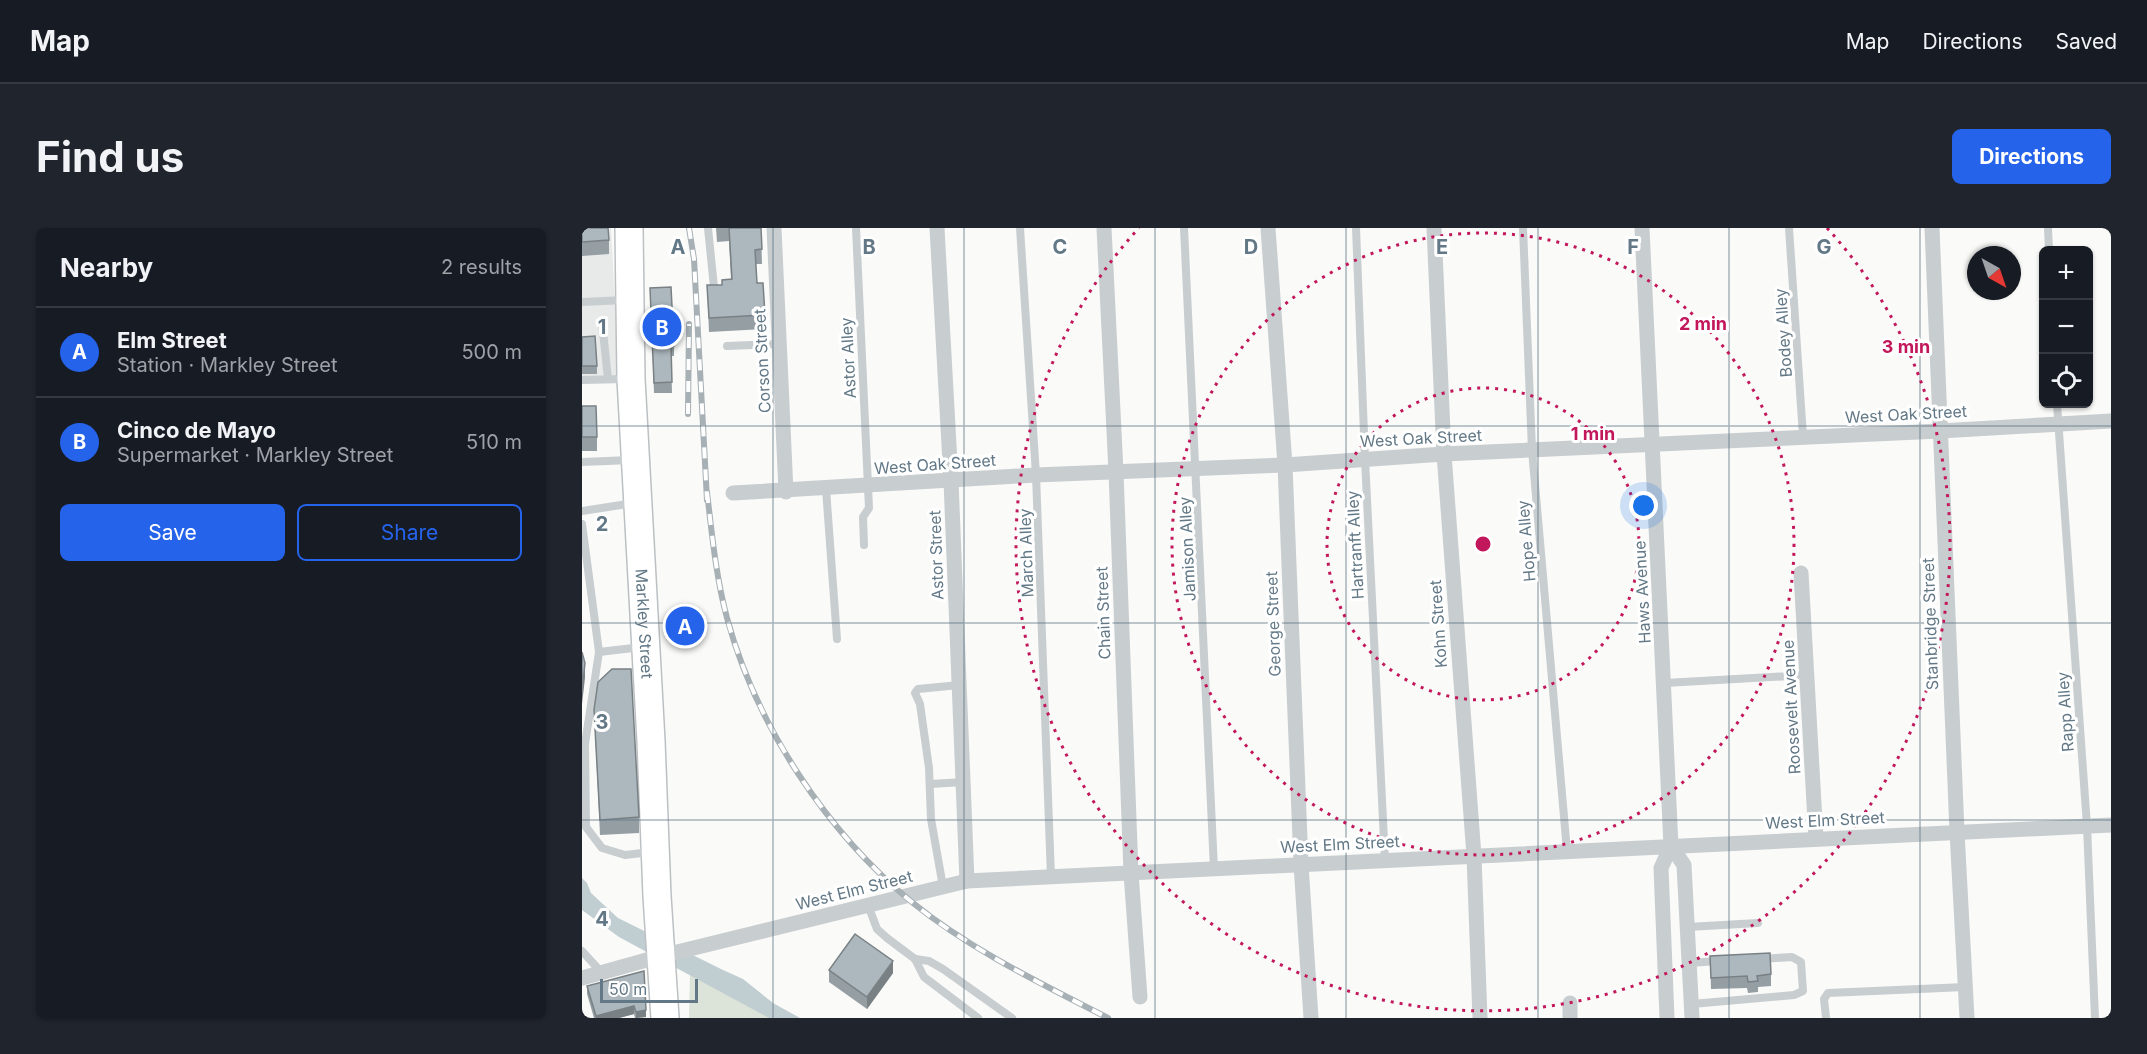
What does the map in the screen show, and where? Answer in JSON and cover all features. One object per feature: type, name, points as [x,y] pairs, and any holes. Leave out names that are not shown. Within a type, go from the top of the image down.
[{"type":"highway","name":"Markley Street","points":[[629,228],[630,300],[620,379],[636,460],[665,1018]]},
{"type":"street","name":"Corson Street","points":[[774,228],[786,492]]},
{"type":"street","name":"Astor Street","points":[[938,228],[967,881]]},
{"type":"street","name":"Chain Street","points":[[1104,228],[1131,873],[1140,997]]},
{"type":"street","name":"George Street","points":[[1268,228],[1285,465],[1301,864],[1311,1018]]},
{"type":"street","name":"Kohn Street","points":[[1434,228],[1444,454],[1474,856],[1480,1018]]},
{"type":"street","name":"Haws Avenue","points":[[1642,228],[1671,846],[1661,868],[1667,1018]]},
{"type":"street","name":"Stanbridge Street","points":[[1932,228],[1967,1018]]},
{"type":"street","name":"West Oak Street","points":[[733,494],[1036,475],[1285,465],[1444,454],[2111,421]]},
{"type":"street","name":"Roosevelt Avenue","points":[[1801,573],[1816,839]]},
{"type":"street","name":"West Elm Street","points":[[582,978],[661,956],[967,881],[2111,825]]},
{"type":"street","name":"Haws Avenue","points":[[1671,846],[1684,865],[1692,1011]]},
{"type":"street","points":[[1666,987],[1690,987]]},
{"type":"lane","points":[[708,228],[714,287]]},
{"type":"lane","name":"Astor Alley","points":[[856,228],[869,508],[863,517],[864,545]]},
{"type":"lane","name":"March Alley","points":[[1020,228],[1036,475],[1052,877]]},
{"type":"lane","name":"Jamison Alley","points":[[1184,228],[1214,869]]},
{"type":"lane","name":"Hartranft Alley","points":[[1356,228],[1385,860]]},
{"type":"lane","name":"Hope Alley","points":[[1523,228],[1532,450],[1566,851]]},
{"type":"lane","name":"Bodey Alley","points":[[1789,228],[1803,436]]},
{"type":"lane","points":[[2048,228],[2049,246]]},
{"type":"lane","points":[[582,302],[630,300]]},
{"type":"lane","points":[[582,380],[620,379],[602,322]]},
{"type":"lane","points":[[728,346],[779,344]]},
{"type":"lane","name":"Rapp Alley","points":[[2057,408],[2087,826],[2095,1018]]},
{"type":"lane","points":[[582,462],[636,460]]},
{"type":"lane","points":[[826,489],[837,639]]},
{"type":"lane","points":[[582,512],[638,502]]},
{"type":"lane","points":[[582,524],[599,652],[585,744],[584,826],[602,848],[625,855],[656,852]]},
{"type":"lane","points":[[599,652],[646,647]]},
{"type":"lane","points":[[1665,683],[1808,675]]},
{"type":"lane","points":[[943,887],[931,819],[930,784],[920,704],[915,693],[918,689],[960,685]]},
{"type":"lane","points":[[930,784],[964,782]]},
{"type":"lane","points":[[868,904],[877,929],[915,959],[924,977],[978,1018]]},
{"type":"lane","points":[[1688,927],[1758,923]]},
{"type":"lane","points":[[582,951],[602,973]]},
{"type":"lane","points":[[1692,1011],[1794,995],[1803,991],[1801,962],[1792,957],[1746,960]]},
{"type":"lane","points":[[915,959],[929,961],[1012,1018]]},
{"type":"lane","points":[[1690,963],[1724,961]]},
{"type":"lane","points":[[1826,1018],[1824,999],[1828,993],[1965,987]]},
{"type":"shaded area","points":[[582,228],[611,228],[619,377],[582,377]]},
{"type":"shaded area","points":[[582,878],[591,893],[618,918],[743,979],[773,1003],[800,1018],[769,1018],[619,937],[582,910]]},
{"type":"shaded area","points":[[690,971],[771,1018],[689,1018]]},
{"type":"building","points":[[582,228],[608,228],[609,240],[582,242]]},
{"type":"building","points":[[729,228],[761,228],[762,249],[755,250],[757,283],[763,283],[765,315],[709,318],[707,285],[722,285],[722,280],[732,279]]},
{"type":"building","points":[[671,287],[674,346],[671,346],[672,382],[654,383],[650,288]]},
{"type":"building","points":[[595,336],[597,366],[582,366],[582,337]]},
{"type":"building","points":[[582,406],[596,406],[597,437],[582,437]]},
{"type":"building","points":[[582,652],[585,663],[582,689]]},
{"type":"building","points":[[612,669],[631,669],[639,817],[600,820],[594,710],[598,682]]},
{"type":"building","points":[[855,934],[893,961],[867,997],[829,970]]},
{"type":"building","points":[[1770,953],[1771,974],[1757,976],[1758,981],[1748,982],[1747,976],[1711,978],[1710,956]]},
{"type":"building","points":[[644,971],[646,1010],[636,1012],[634,1006],[596,1016],[587,986]]},
{"type":"railway","points":[[689,228],[694,259],[707,500]]},
{"type":"railway","points":[[688,414],[689,324]]},
{"type":"railway","points":[[707,492],[720,587],[740,658],[756,698],[776,737],[824,810],[882,875],[935,920],[1007,965],[1108,1018]]},
{"type":"place","name":"Cinco de Mayo","points":[[662,327]]},
{"type":"place","name":"Elm Street","points":[[685,626]]}]
